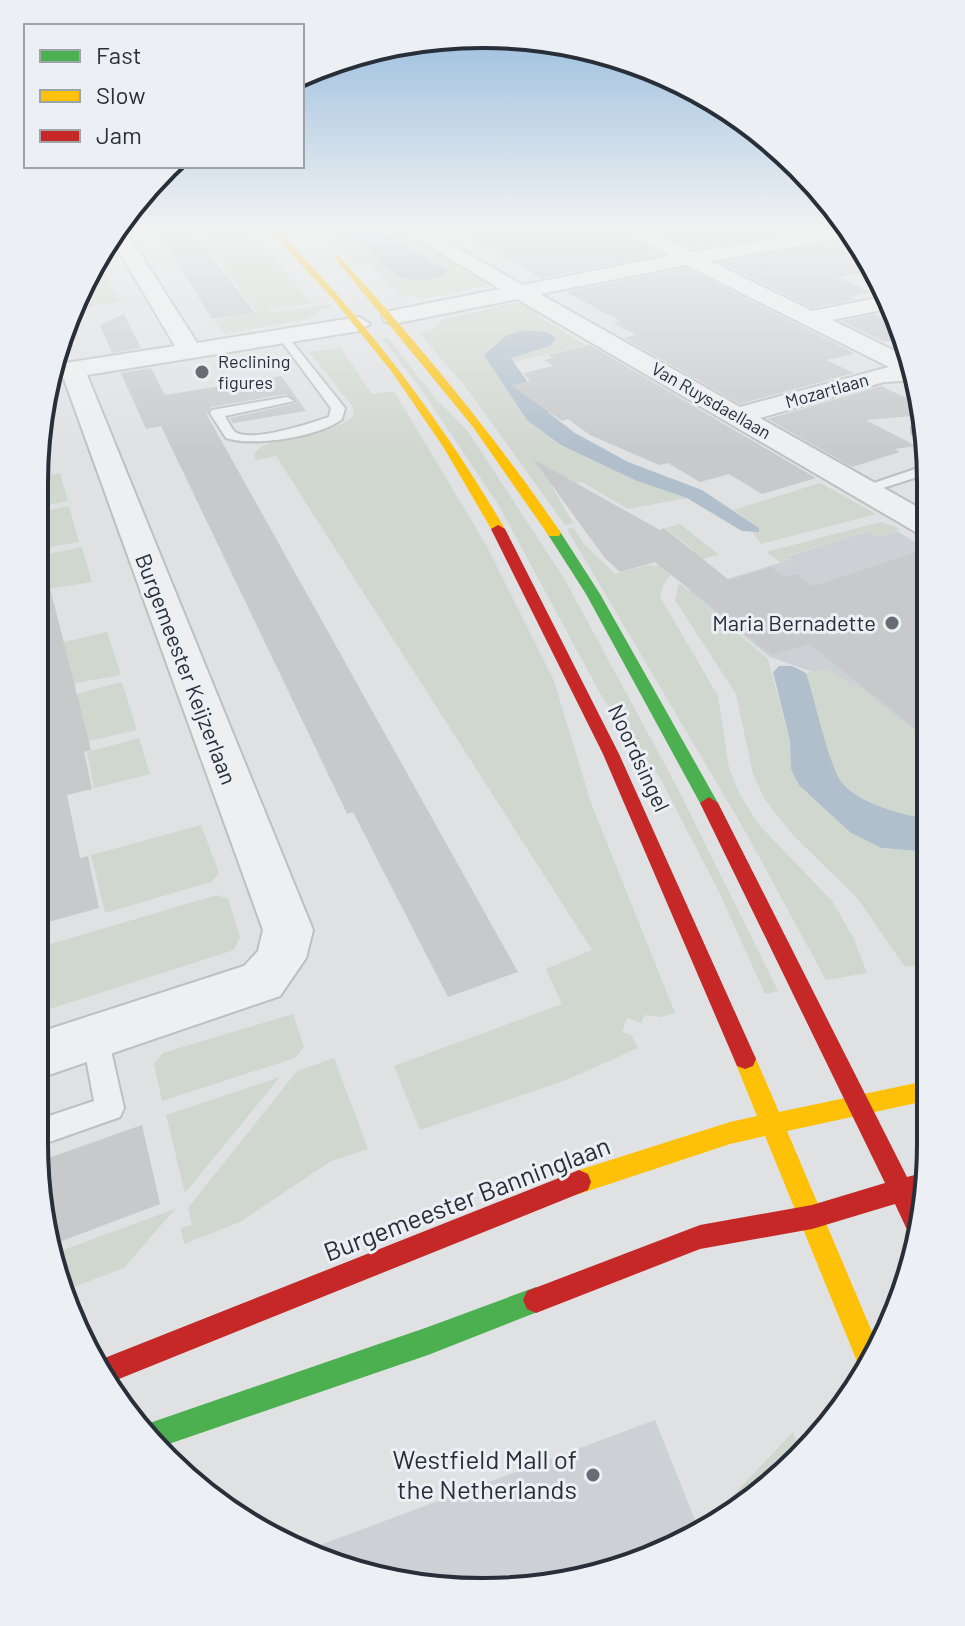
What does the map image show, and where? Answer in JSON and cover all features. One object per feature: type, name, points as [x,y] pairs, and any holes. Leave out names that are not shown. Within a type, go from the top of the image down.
[{"type":"main road","name":"Noordsingel","points":[[344,304],[455,460],[524,580],[614,756],[773,1122],[866,1348]]},
{"type":"main road","name":"Noordsingel","points":[[380,304],[482,429],[611,627],[697,778],[911,1212]]},
{"type":"main road","points":[[359,324],[393,317]]},
{"type":"main road","name":"Burgemeester Banninglaan","points":[[111,1369],[565,1186],[668,1150],[773,1122],[917,1093]]},
{"type":"main road","points":[[159,1433],[428,1341],[700,1237],[812,1217],[914,1187]]},
{"type":"street","points":[[161,304],[190,351]]},
{"type":"street","points":[[393,317],[457,304]]},
{"type":"street","name":"Van Ruysdaellaan","points":[[542,304],[917,520]]},
{"type":"street","points":[[782,304],[900,363]]},
{"type":"street","points":[[810,318],[879,304]]},
{"type":"street","points":[[63,372],[359,324]]},
{"type":"street","name":"Burgemeester Keijzerlaan","points":[[62,373],[288,930],[285,950],[277,967],[262,981],[95,1037]]},
{"type":"street","name":"Mozartlaan","points":[[738,416],[883,375],[903,373]]},
{"type":"street","points":[[48,1052],[95,1037]]},
{"type":"lane","points":[[283,335],[338,408],[335,419],[319,426],[244,440],[230,434],[217,413],[287,401]]},
{"type":"lane","points":[[864,489],[917,472]]},
{"type":"lane","points":[[48,1129],[110,1108],[95,1037]]},
{"type":"shaded area","points":[[251,304],[307,304],[269,309],[271,313],[331,304],[333,307],[322,309],[308,319],[224,334],[214,320],[257,312]]},
{"type":"shaded area","points":[[510,304],[527,304],[541,313],[536,315],[586,345],[510,363],[516,355],[550,346],[491,347],[561,445],[637,481],[687,498],[628,509],[582,482],[551,485],[573,523],[565,525],[465,386],[419,333],[431,331],[442,320]]},
{"type":"shaded area","points":[[382,338],[388,338],[437,400],[467,430],[565,580],[676,785],[778,991],[765,994],[721,896],[660,778],[601,695],[498,504],[420,388]]},
{"type":"shaded area","points":[[341,348],[372,394],[394,391],[485,543],[554,681],[591,803],[675,1013],[661,1017],[645,1015],[641,1023],[627,1018],[622,1032],[631,1035],[638,1048],[566,1080],[420,1130],[394,1066],[562,1004],[546,969],[592,950],[276,456],[256,460],[254,454],[273,442],[329,429],[353,416],[353,407],[309,352]]},
{"type":"shaded area","points":[[60,473],[68,501],[48,505],[48,475]]},
{"type":"shaded area","points":[[820,483],[876,514],[761,544],[753,533],[759,528],[734,510]]},
{"type":"shaded area","points":[[69,506],[79,542],[48,547],[48,510]]},
{"type":"shaded area","points":[[881,522],[901,529],[878,537],[867,531],[787,556],[791,560],[781,563],[766,552]]},
{"type":"shaded area","points":[[680,524],[719,555],[674,571],[663,586],[660,597],[718,696],[729,768],[741,797],[760,826],[832,901],[853,937],[867,973],[826,980],[745,831],[567,529],[573,527],[584,544],[615,574],[648,565],[657,566],[694,551],[666,528]]},
{"type":"shaded area","points":[[868,531],[878,537],[897,531],[917,543],[917,791],[821,675],[770,657],[688,591],[789,560],[786,557]]},
{"type":"shaded area","points":[[82,547],[92,582],[48,589],[48,554]]},
{"type":"shaded area","points":[[679,583],[768,659],[790,741],[791,769],[882,848],[917,851],[917,965],[905,967],[858,899],[793,835],[765,800],[753,774],[736,694],[675,600]]},
{"type":"shaded area","points":[[107,632],[121,675],[70,684],[60,643]]},
{"type":"shaded area","points":[[828,669],[850,685],[849,688],[857,685],[917,732],[917,817],[868,802],[840,780],[826,744],[806,673]]},
{"type":"shaded area","points":[[122,682],[137,730],[83,742],[73,695]]},
{"type":"shaded area","points":[[139,738],[150,774],[94,788],[87,752]]},
{"type":"shaded area","points":[[201,825],[219,873],[211,882],[105,913],[91,855]]},
{"type":"shaded area","points":[[217,895],[228,899],[240,937],[234,950],[48,1010],[48,945]]},
{"type":"shaded area","points":[[293,1014],[304,1047],[295,1058],[162,1101],[154,1064],[163,1053]]},
{"type":"shaded area","points":[[334,1058],[368,1149],[331,1161],[240,1222],[184,1244],[181,1228],[192,1225],[188,1208],[297,1071]]},
{"type":"shaded area","points":[[280,1077],[185,1193],[166,1115]]},
{"type":"shaded area","points":[[175,1209],[124,1268],[73,1287],[62,1250]]},
{"type":"shaded area","name":"Westfield Mall of the Netherlands","points":[[655,1420],[696,1522],[622,1555],[567,1570],[511,1577],[454,1577],[398,1570],[318,1546]]},
{"type":"shaded area","points":[[793,1432],[797,1443],[790,1451],[724,1505]]},
{"type":"water","points":[[524,330],[547,332],[556,338],[550,346],[511,358],[549,413],[575,433],[628,462],[702,490],[759,528],[759,532],[742,531],[687,498],[637,481],[561,445],[527,420],[484,355],[506,336]]},
{"type":"water","points":[[779,666],[792,666],[806,673],[826,744],[840,780],[868,802],[917,817],[917,851],[882,848],[851,833],[799,785],[791,769],[790,741],[773,672]]},
{"type":"building","points":[[203,304],[248,304],[255,313],[212,319]]},
{"type":"building","points":[[588,304],[757,304],[854,354],[826,360],[854,373],[740,404],[624,338],[636,335],[613,323],[620,321]]},
{"type":"building","points":[[804,304],[833,304],[812,308]]},
{"type":"building","points":[[124,314],[141,348],[112,353],[100,325]]},
{"type":"building","points":[[875,314],[886,321],[893,340],[884,342],[841,321]]},
{"type":"building","points":[[590,345],[816,478],[762,494],[729,474],[700,482],[668,463],[659,465],[590,435],[568,419],[562,421],[510,385],[530,381],[523,373],[554,366],[544,360],[554,358],[548,355]]},
{"type":"building","points":[[151,368],[165,395],[281,376],[306,411],[233,423],[230,418],[297,403],[286,394],[211,407],[207,415],[518,972],[448,997],[353,812],[347,814],[161,426],[146,429],[121,373]]},
{"type":"building","points":[[881,386],[909,399],[912,416],[866,420],[915,446],[895,449],[900,452],[852,467],[768,419]]},
{"type":"building","points":[[533,459],[660,530],[664,528],[729,580],[771,567],[785,577],[797,574],[813,586],[917,552],[917,730],[809,644],[772,655],[655,562],[620,572],[604,557]]},
{"type":"building","points":[[48,580],[91,750],[84,752],[92,789],[67,795],[80,858],[88,856],[99,908],[48,922]]},
{"type":"building","points":[[142,1125],[160,1204],[59,1242],[48,1158]]},
{"type":"traffic: fast","points":[[554,533],[593,594],[709,803]]},
{"type":"traffic: fast","points":[[159,1433],[428,1341],[536,1300]]},
{"type":"traffic: slow","points":[[342,304],[423,408],[498,529]]},
{"type":"traffic: slow","points":[[377,304],[451,391],[554,533]]},
{"type":"traffic: slow","points":[[745,1059],[866,1348]]},
{"type":"traffic: slow","points":[[579,1182],[730,1133],[917,1093]]},
{"type":"traffic: jam","points":[[498,529],[611,754],[745,1059]]},
{"type":"traffic: jam","points":[[709,803],[911,1212]]},
{"type":"traffic: jam","points":[[111,1369],[579,1182]]},
{"type":"traffic: jam","points":[[536,1300],[700,1237],[812,1217],[914,1186]]},
{"type":"place","name":"Reclining figures","points":[[202,372]]},
{"type":"place","name":"Maria Bernadette","points":[[892,623]]},
{"type":"place","name":"Westfield Mall of the Netherlands","points":[[593,1475]]}]
